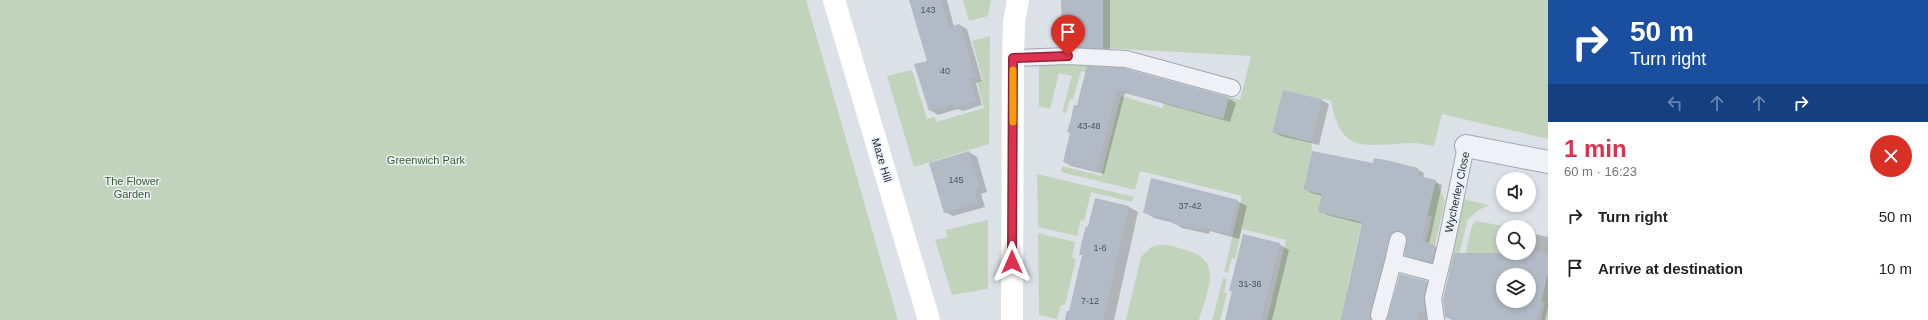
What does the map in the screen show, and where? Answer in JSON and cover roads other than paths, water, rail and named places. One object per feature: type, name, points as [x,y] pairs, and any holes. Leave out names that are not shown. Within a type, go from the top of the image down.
[{"type":"street","name":"Maze Hill","points":[[834,0],[929,320]]},
{"type":"street","points":[[1012,320],[1013,58],[1014,22],[1018,0]]},
{"type":"street","name":"Wycherley Close","points":[[1466,146],[1548,162]]},
{"type":"lane","points":[[1013,58],[1068,56],[1126,59],[1232,88]]},
{"type":"lane","name":"Wycherley Close","points":[[1436,320],[1433,298],[1466,146]]},
{"type":"lane","points":[[1379,315],[1398,240]]},
{"type":"lane","points":[[1392,262],[1438,274]]},
{"type":"park label","name":"Greenwich Park","points":[[426,160]]},
{"type":"park label","name":"The Flower Garden","points":[[132,187]]}]
